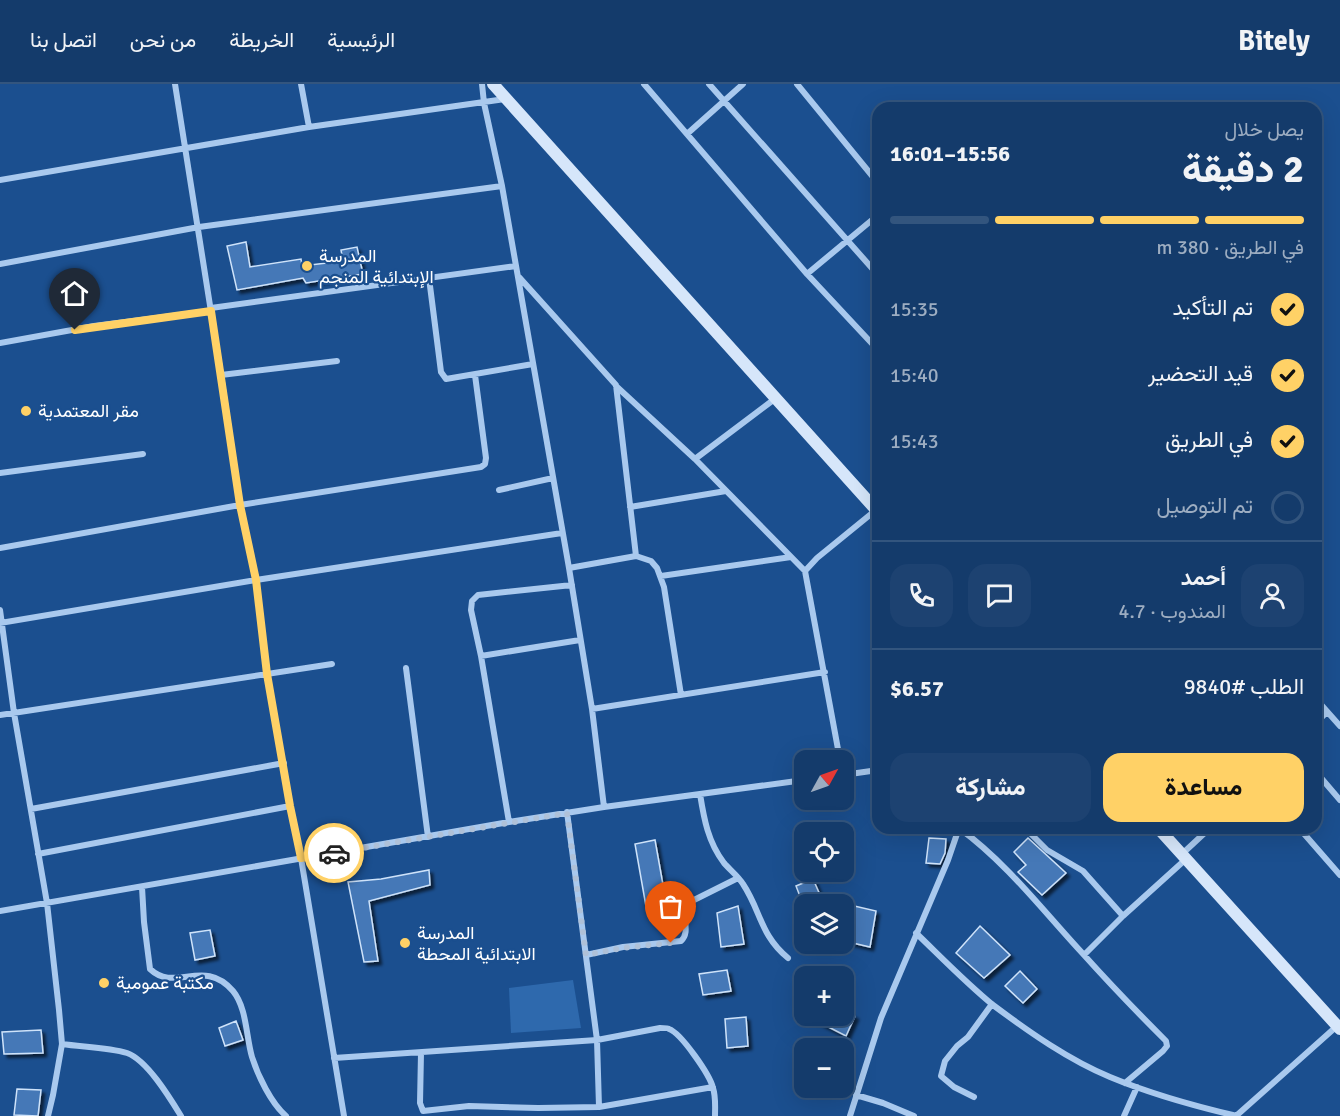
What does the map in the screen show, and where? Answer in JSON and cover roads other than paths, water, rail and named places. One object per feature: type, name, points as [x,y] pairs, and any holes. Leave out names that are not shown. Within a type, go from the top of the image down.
[{"type":"main road","points":[[492,84],[872,502]]},
{"type":"main road","points":[[1164,834],[1339,1026]]},
{"type":"street","points":[[175,84],[240,505],[256,580],[267,674],[301,858],[342,1115]]},
{"type":"street","points":[[301,84],[309,127]]},
{"type":"street","points":[[482,84],[572,585],[592,709],[604,807]]},
{"type":"street","points":[[644,84],[807,274],[872,344]]},
{"type":"street","points":[[709,84],[872,268]]},
{"type":"street","points":[[687,134],[743,84]]},
{"type":"street","points":[[797,84],[872,176]]},
{"type":"street","points":[[0,180],[309,127],[506,99]]},
{"type":"street","points":[[0,264],[198,227],[502,186]]},
{"type":"street","points":[[807,274],[872,220]]},
{"type":"street","points":[[0,343],[94,326],[516,266]]},
{"type":"street","points":[[518,277],[616,385],[695,459],[805,571],[838,750]]},
{"type":"street","points":[[429,278],[442,376],[449,380],[533,364]]},
{"type":"street","points":[[221,375],[337,361]]},
{"type":"street","points":[[0,548],[240,505],[481,467],[485,464],[486,458],[475,375]]},
{"type":"street","points":[[616,385],[636,556]]},
{"type":"street","points":[[695,459],[776,398]]},
{"type":"street","points":[[0,473],[143,454]]},
{"type":"street","points":[[499,490],[553,478]]},
{"type":"street","points":[[630,507],[726,491]]},
{"type":"street","points":[[805,571],[872,508]]},
{"type":"street","points":[[1,622],[562,533]]},
{"type":"street","points":[[569,568],[636,556],[651,561],[661,576],[664,587],[681,695]]},
{"type":"street","points":[[661,576],[791,557]]},
{"type":"street","points":[[509,822],[471,610],[472,601],[478,595],[572,585]]},
{"type":"street","points":[[0,610],[14,712],[47,903],[62,1044],[48,1116]]},
{"type":"street","points":[[481,657],[580,640]]},
{"type":"street","points":[[0,715],[332,664]]},
{"type":"street","points":[[406,668],[428,837]]},
{"type":"street","points":[[592,709],[825,672]]},
{"type":"street","points":[[1322,706],[1340,726]]},
{"type":"street","points":[[1322,717],[1327,712]]},
{"type":"street","points":[[30,809],[284,763]]},
{"type":"street","points":[[854,773],[872,771]]},
{"type":"street","points":[[1322,779],[1340,800]]},
{"type":"street","points":[[0,910],[509,822],[794,781]]},
{"type":"street","points":[[700,794],[711,842],[749,895],[768,936],[776,948],[788,958]]},
{"type":"street","points":[[38,854],[290,806]]},
{"type":"street","points":[[567,813],[597,1040],[595,1107],[591,1116]]},
{"type":"street","points":[[850,1116],[881,1018],[957,834]]},
{"type":"street","points":[[967,834],[993,855],[1021,883],[1084,955],[1166,1041],[1167,1046],[1163,1051],[1125,1083]]},
{"type":"street","points":[[1031,834],[1047,850],[1083,871],[1123,916]]},
{"type":"street","points":[[1084,955],[1204,834]]},
{"type":"street","points":[[1304,834],[1340,875]]},
{"type":"street","points":[[586,955],[681,941],[686,933],[684,908],[688,903],[738,878]]},
{"type":"street","points":[[142,886],[150,969],[167,979],[202,974],[216,977],[236,994],[252,1057],[273,1101],[286,1116]]},
{"type":"street","points":[[916,933],[992,1004],[1063,1052],[1125,1083],[1197,1107],[1237,1116],[1339,1026]]},
{"type":"street","points":[[974,1097],[954,1087],[941,1076],[945,1061],[968,1037],[992,1004]]},
{"type":"street","points":[[334,1058],[597,1040],[668,1028],[683,1041],[713,1087],[715,1116]]},
{"type":"street","points":[[62,1044],[126,1053],[139,1060],[170,1098],[181,1116]]},
{"type":"street","points":[[421,1053],[420,1102],[423,1111],[469,1106],[595,1107],[713,1087]]},
{"type":"street","points":[[1124,1116],[1137,1087]]},
{"type":"street","points":[[856,1095],[914,1116]]},
{"type":"place","name":"المدرسة الإبتدائية المنجم","points":[[307,266]]},
{"type":"place","name":"مقر المعتمدية","points":[[26,411]]},
{"type":"place","name":"المدرسة الابتدائية المحطة","points":[[405,943]]},
{"type":"place","name":"مكتبة عمومية","points":[[104,983]]}]
